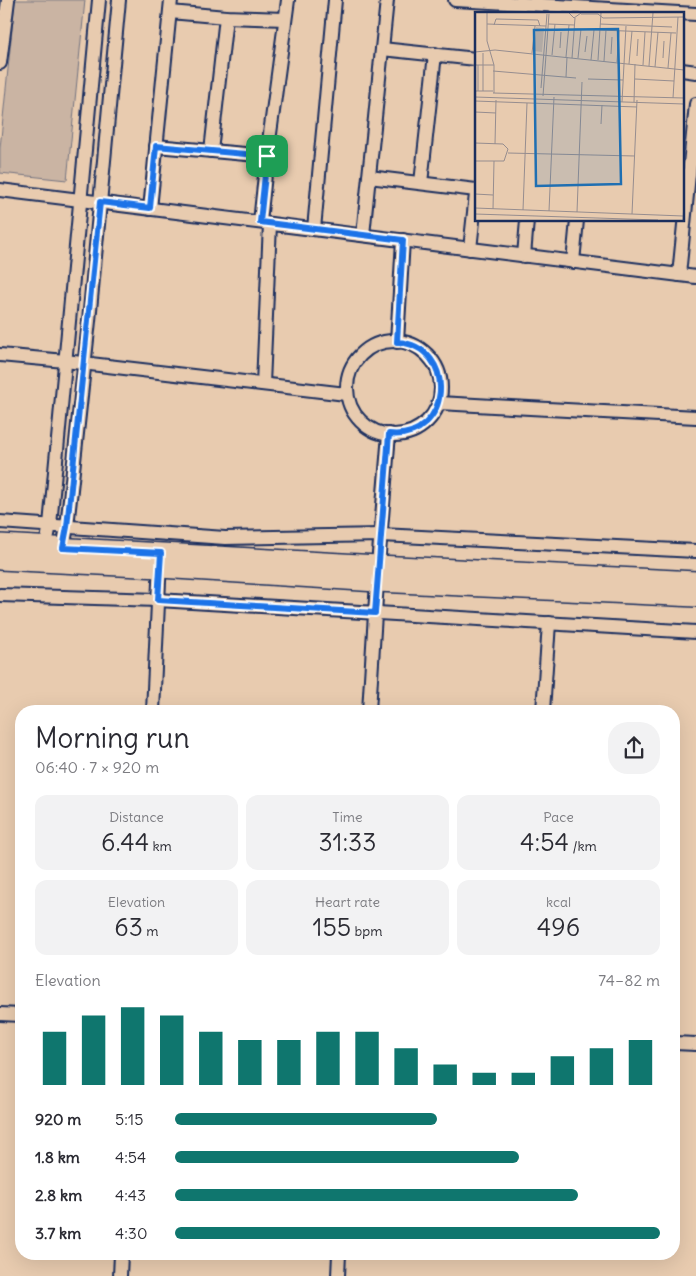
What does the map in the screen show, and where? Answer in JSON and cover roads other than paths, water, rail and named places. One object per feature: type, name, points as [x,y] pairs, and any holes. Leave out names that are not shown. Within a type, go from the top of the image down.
[{"type":"main road","points":[[0,544],[53,555]]},
{"type":"main road","points":[[0,560],[53,555],[160,560],[378,573],[696,597]]},
{"type":"main road","points":[[378,573],[696,581]]},
{"type":"street","points":[[0,63],[8,0]]},
{"type":"street","points":[[53,555],[50,525],[99,0]]},
{"type":"street","points":[[53,555],[67,527],[119,0]]},
{"type":"street","points":[[263,384],[267,156],[288,0]]},
{"type":"street","points":[[314,229],[334,0]]},
{"type":"street","points":[[363,235],[387,0]]},
{"type":"street","points":[[455,0],[495,8],[545,6],[630,12]]},
{"type":"street","points":[[150,208],[170,6],[226,17],[285,19]]},
{"type":"street","points":[[211,151],[226,17]]},
{"type":"street","points":[[382,49],[475,59]]},
{"type":"street","points":[[421,183],[435,54]]},
{"type":"street","points":[[684,211],[694,143],[696,104]]},
{"type":"street","points":[[156,146],[267,156]]},
{"type":"street","points":[[369,177],[475,192]]},
{"type":"street","points":[[0,190],[696,277]]},
{"type":"street","points":[[470,249],[475,202]]},
{"type":"street","points":[[524,256],[527,221]]},
{"type":"street","points":[[573,262],[577,221]]},
{"type":"street","points":[[679,275],[683,221]]},
{"type":"street","points":[[397,342],[403,240]]},
{"type":"street","points":[[388,341],[405,342],[423,351],[435,365],[441,382],[439,403],[431,417],[417,429],[400,435],[377,433],[364,426],[352,412],[346,394],[348,375],[356,359],[370,348],[388,341]]},
{"type":"street","points":[[0,355],[346,394]]},
{"type":"street","points":[[439,403],[696,416]]},
{"type":"street","points":[[369,705],[389,434]]},
{"type":"street","points":[[0,522],[225,538],[381,535],[696,551]]},
{"type":"street","points":[[153,705],[160,560]]},
{"type":"street","points":[[0,595],[158,600],[696,632]]},
{"type":"street","points":[[543,705],[549,623]]},
{"type":"street","points":[[0,1014],[15,1015]]},
{"type":"street","points":[[680,1043],[696,1044]]},
{"type":"street","points":[[120,1276],[121,1260]]},
{"type":"street","points":[[338,1276],[339,1260]]}]
